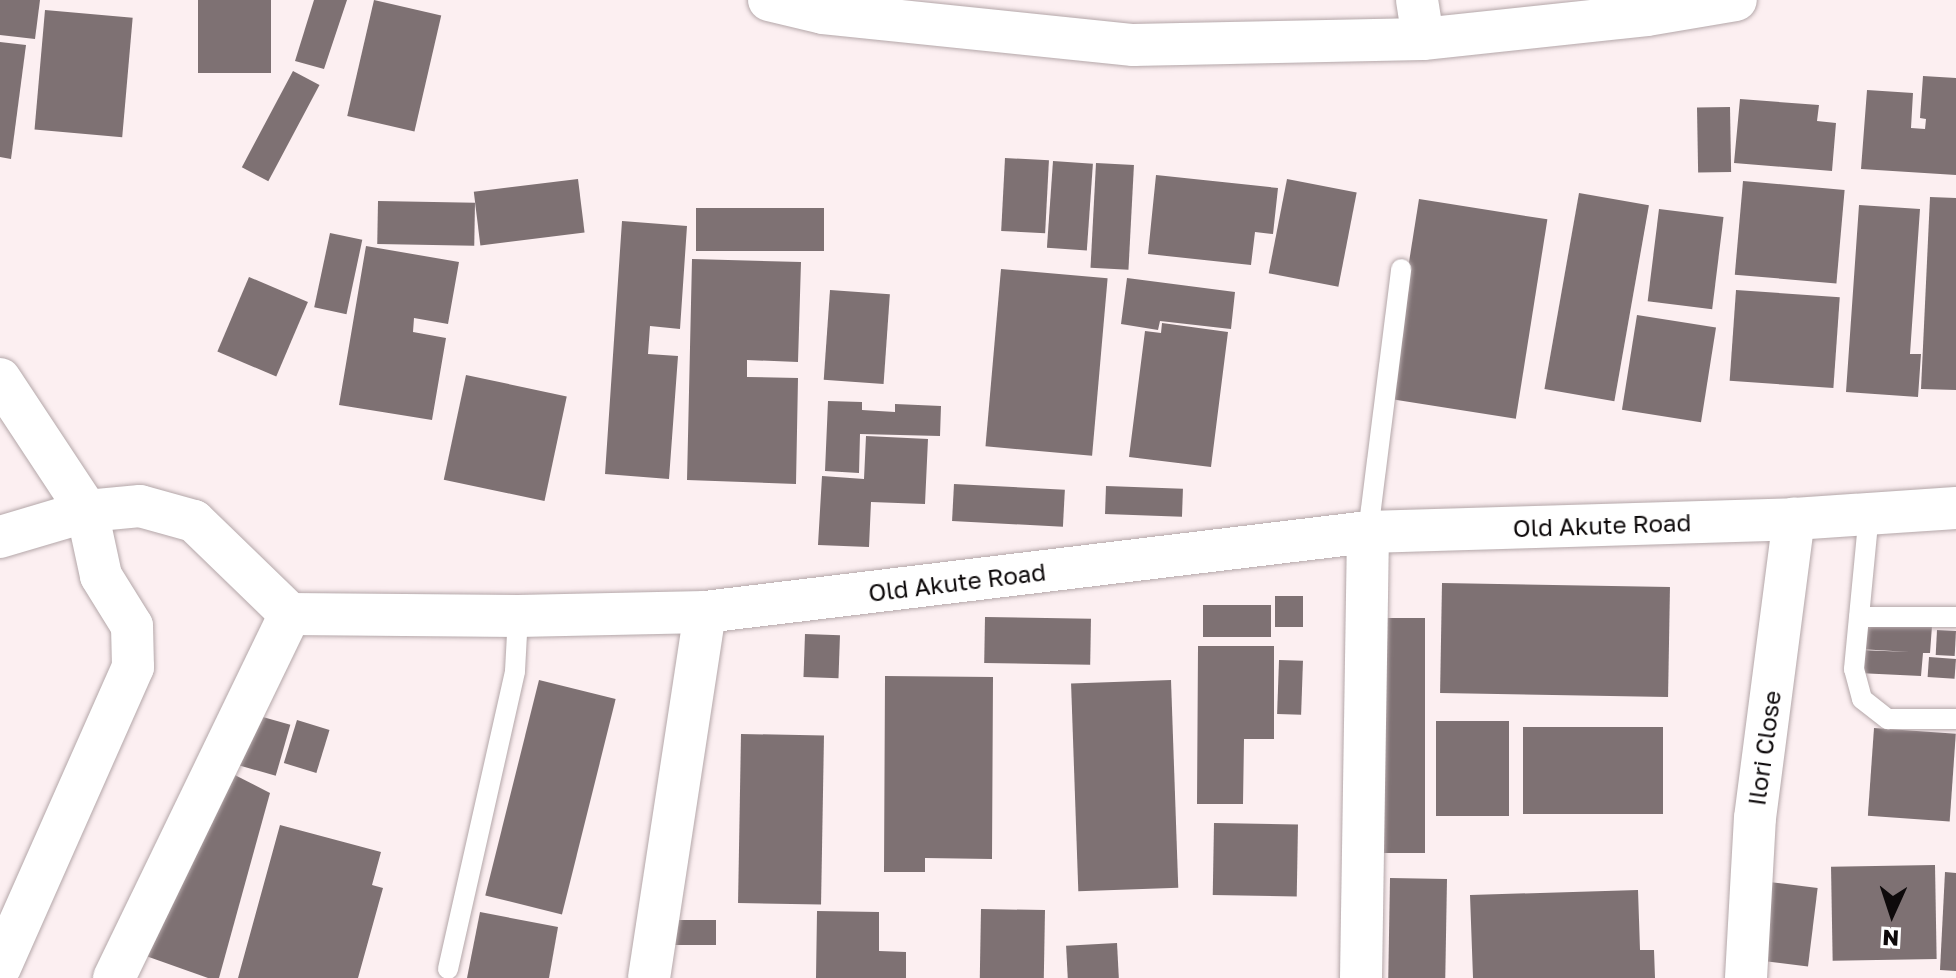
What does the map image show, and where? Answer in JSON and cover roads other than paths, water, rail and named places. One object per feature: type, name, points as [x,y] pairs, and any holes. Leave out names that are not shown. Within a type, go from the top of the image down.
[{"type":"street","points":[[769,0],[823,13],[1133,45],[1420,20],[1647,15],[1736,0]]},
{"type":"street","points":[[0,379],[87,511],[101,576],[132,626],[133,667],[0,967]]},
{"type":"street","points":[[0,537],[87,511],[140,506],[194,521],[290,614],[114,978]]},
{"type":"street","name":"Old Akute Road","points":[[290,614],[518,616],[705,612],[1368,532],[1794,519],[1956,508]]},
{"type":"street","name":"Ilori Close","points":[[1746,978],[1755,818],[1794,519]]},
{"type":"street","points":[[1361,978],[1368,532]]},
{"type":"street","points":[[649,978],[705,612]]},
{"type":"lane","points":[[1368,532],[1401,269]]},
{"type":"lane","points":[[1869,513],[1854,669],[1862,699],[1888,719],[1956,719]]},
{"type":"lane","points":[[448,969],[515,671],[518,616]]},
{"type":"lane","points":[[1859,617],[1956,617]]}]
